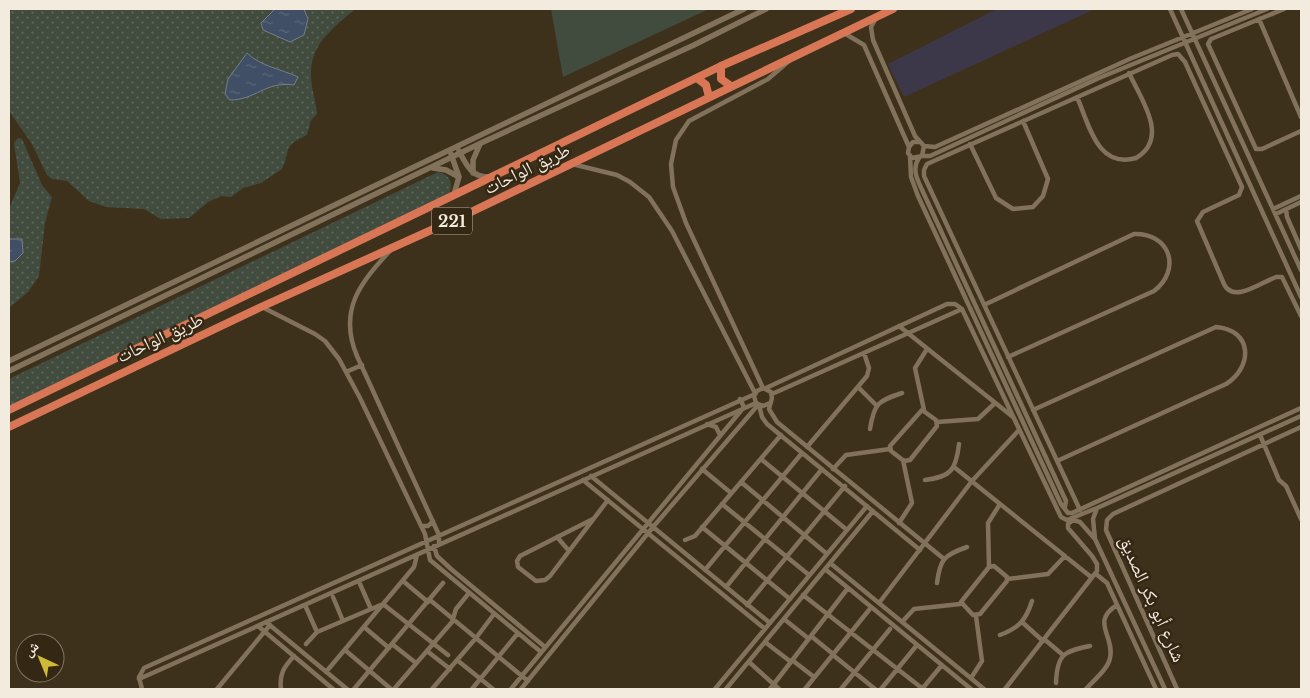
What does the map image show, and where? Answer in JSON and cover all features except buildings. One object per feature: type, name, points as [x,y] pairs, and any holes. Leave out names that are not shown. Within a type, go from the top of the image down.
[{"type":"highway","name":"طريق الواحات","points":[[9,410],[721,66],[851,9]]},
{"type":"highway","name":"طريق الواحات","points":[[9,427],[262,307],[391,250],[893,9]]},
{"type":"highway","points":[[721,66],[721,78],[731,86]]},
{"type":"highway","points":[[696,78],[706,85],[709,97]]},
{"type":"street","points":[[9,361],[744,9]]},
{"type":"street","points":[[9,371],[481,143],[686,49],[766,9]]},
{"type":"street","points":[[1170,9],[1301,297]]},
{"type":"street","points":[[1181,9],[1301,270]]},
{"type":"street","points":[[876,17],[872,27],[872,36],[896,94],[919,142],[924,146],[935,147],[1192,32],[1251,9],[1252,15]]},
{"type":"street","points":[[910,156],[930,156],[1099,78],[1133,60],[1186,42],[1267,9]]},
{"type":"street","points":[[1284,9],[1211,38],[1208,47],[1256,149],[1262,149],[1301,131]]},
{"type":"street","points":[[1259,19],[1301,117]]},
{"type":"street","points":[[843,32],[864,45],[908,146],[911,177],[918,196],[1061,504],[1069,514],[1301,408]]},
{"type":"street","points":[[689,35],[694,45]]},
{"type":"street","points":[[681,39],[686,49]]},
{"type":"street","points":[[1080,510],[924,173],[925,167],[930,162],[1172,55],[1182,56],[1242,190]]},
{"type":"street","points":[[772,394],[764,388],[686,223],[673,187],[671,164],[676,140],[689,121],[768,79],[793,56]]},
{"type":"street","points":[[1078,96],[1101,151],[1114,159],[1129,160],[1136,158],[1150,145],[1153,127],[1130,74]]},
{"type":"street","points":[[1099,78],[1102,86]]},
{"type":"street","points":[[888,98],[896,94]]},
{"type":"street","points":[[895,113],[903,109]]},
{"type":"street","points":[[530,111],[535,119]]},
{"type":"street","points":[[518,117],[522,125]]},
{"type":"street","points":[[970,144],[996,198],[1014,209],[1033,207],[1043,196],[1048,179],[1023,121]]},
{"type":"street","points":[[994,126],[997,132]]},
{"type":"street","points":[[908,146],[913,142],[919,142]]},
{"type":"street","points":[[473,173],[474,154],[481,143]]},
{"type":"street","points":[[456,146],[473,173],[491,177]]},
{"type":"street","points":[[924,146],[921,157],[915,166],[919,183],[1066,500],[1065,507]]},
{"type":"street","points":[[449,150],[459,178],[457,190],[452,197]]},
{"type":"street","points":[[572,164],[617,175],[630,182],[649,197],[672,231],[755,393],[762,417],[767,424],[920,550]]},
{"type":"street","points":[[431,168],[446,170],[459,178]]},
{"type":"street","points":[[1251,186],[1242,190],[1239,195],[1203,212],[1197,221],[1225,288],[1236,293],[1276,277],[1282,277],[1301,316]]},
{"type":"street","points":[[1275,212],[1301,196]]},
{"type":"street","points":[[1275,212],[1301,202]]},
{"type":"street","points":[[1286,209],[1301,249]]},
{"type":"street","points":[[984,305],[1134,234],[1152,237],[1166,249],[1170,268],[1167,277],[1154,291],[1008,357]]},
{"type":"street","points":[[1278,244],[1287,240]]},
{"type":"street","points":[[259,241],[262,248]]},
{"type":"street","points":[[391,250],[365,280],[352,303],[351,336],[362,366],[439,535],[436,545],[438,556],[546,647]]},
{"type":"street","points":[[968,290],[976,287]]},
{"type":"street","points":[[142,689],[140,672],[144,668],[755,393],[947,304],[955,304],[962,309],[1062,519],[1067,520],[1097,508],[1301,416]]},
{"type":"street","points":[[262,307],[324,341],[346,372],[421,526],[430,560],[448,577],[541,652]]},
{"type":"street","points":[[772,394],[962,309]]},
{"type":"street","points":[[898,326],[1014,418]]},
{"type":"street","points":[[1033,410],[1216,327],[1231,330],[1242,340],[1245,347],[1245,362],[1232,380],[1057,462]]},
{"type":"street","points":[[54,340],[58,347]]},
{"type":"street","points":[[927,349],[915,368],[924,410],[937,422],[978,419],[995,403]]},
{"type":"street","points":[[807,447],[869,372],[869,365],[864,353]]},
{"type":"street","points":[[998,368],[1003,365]]},
{"type":"street","points":[[346,372],[362,366]]},
{"type":"street","points":[[858,387],[876,405]]},
{"type":"street","points":[[870,429],[876,405],[888,397],[902,393]]},
{"type":"street","points":[[772,394],[770,404],[773,418],[944,559]]},
{"type":"street","points":[[740,399],[744,407]]},
{"type":"street","points":[[521,689],[648,533],[758,404]]},
{"type":"street","points":[[140,680],[258,626],[268,624],[304,605],[744,407],[770,404]]},
{"type":"street","points":[[511,689],[744,407]]},
{"type":"street","points":[[833,469],[846,455],[890,449],[919,411],[924,410]]},
{"type":"street","points":[[748,416],[754,414],[762,417]]},
{"type":"street","points":[[767,424],[773,418]]},
{"type":"street","points":[[903,460],[910,460],[937,426],[937,422]]},
{"type":"street","points":[[707,424],[716,427],[720,436]]},
{"type":"street","points":[[1151,484],[1156,494],[1301,427]]},
{"type":"street","points":[[879,603],[972,481],[1020,430]]},
{"type":"street","points":[[1036,436],[1043,432]]},
{"type":"street","points":[[685,540],[695,536],[781,435]]},
{"type":"street","points":[[1260,435],[1279,480],[1286,486],[1301,519]]},
{"type":"street","points":[[652,439],[655,447]]},
{"type":"street","points":[[925,480],[941,478],[954,467],[959,444]]},
{"type":"street","points":[[890,449],[903,460],[912,503],[899,523]]},
{"type":"street","points":[[704,580],[707,572],[725,546],[802,453]]},
{"type":"street","points":[[761,459],[847,530]]},
{"type":"street","points":[[954,467],[1091,577]]},
{"type":"street","points":[[702,469],[731,493]]},
{"type":"street","points":[[726,587],[822,469]]},
{"type":"street","points":[[591,476],[770,624]]},
{"type":"street","points":[[583,480],[765,629]]},
{"type":"street","points":[[683,480],[689,484]]},
{"type":"street","points":[[741,482],[827,554]]},
{"type":"street","points":[[747,605],[849,482]]},
{"type":"street","name":"شارع أبو بكر الصديق","points":[[1156,494],[1113,514],[1107,520],[1106,530],[1177,689]]},
{"type":"street","points":[[522,497],[526,506]]},
{"type":"street","points":[[593,519],[520,556],[517,561],[518,567],[536,581],[542,581],[547,578],[608,500]]},
{"type":"street","points":[[722,504],[809,575]]},
{"type":"street","points":[[960,604],[989,567],[988,523],[1000,504]]},
{"type":"street","points":[[715,689],[866,506]]},
{"type":"street","points":[[1095,539],[1093,519],[1097,508]]},
{"type":"street","points":[[730,688],[743,668],[872,510]]},
{"type":"street","points":[[1096,574],[1096,562],[1068,528],[1068,524],[1073,520],[1080,522],[1095,539],[1165,689]]},
{"type":"street","points":[[421,526],[428,526],[433,521]]},
{"type":"street","points":[[702,528],[790,599]]},
{"type":"street","points":[[557,537],[568,551]]},
{"type":"street","points":[[937,583],[940,566],[944,559],[950,553],[967,547]]},
{"type":"street","points":[[326,672],[416,563],[417,555]]},
{"type":"street","points":[[976,616],[980,614],[1008,579],[1048,574],[1065,556]]},
{"type":"street","points":[[830,563],[984,689]]},
{"type":"street","points":[[989,567],[995,567],[1008,579]]},
{"type":"street","points":[[825,569],[969,688]]},
{"type":"street","points":[[448,577],[454,571]]},
{"type":"street","points":[[1005,689],[1091,577],[1096,574]]},
{"type":"street","points":[[1096,574],[1107,583],[1156,689]]},
{"type":"street","points":[[344,577],[348,586]]},
{"type":"street","points":[[402,581],[453,619],[528,681]]},
{"type":"street","points":[[354,689],[444,583]]},
{"type":"street","points":[[360,584],[371,609]]},
{"type":"street","points":[[772,687],[848,588]]},
{"type":"street","points":[[345,650],[393,689],[453,619],[456,609],[469,593]]},
{"type":"street","points":[[589,594],[594,598]]},
{"type":"street","points":[[804,595],[923,689],[942,665]]},
{"type":"street","points":[[333,596],[343,621]]},
{"type":"street","points":[[1000,635],[1016,628],[1022,622],[1032,601]]},
{"type":"street","points":[[306,644],[317,632],[384,604]]},
{"type":"street","points":[[384,604],[448,655]]},
{"type":"street","points":[[902,622],[914,609],[960,604],[976,616],[982,661],[970,678]]},
{"type":"street","points":[[304,605],[317,632]]},
{"type":"street","points":[[1086,689],[1108,664],[1110,649],[1103,622],[1107,612],[1117,605]]},
{"type":"street","points":[[805,689],[869,610]]},
{"type":"street","points":[[440,689],[434,687],[494,614]]},
{"type":"street","points":[[784,619],[833,654],[875,689]]},
{"type":"street","points":[[1022,622],[1063,655]]},
{"type":"street","points":[[217,689],[268,624]]},
{"type":"street","points":[[268,624],[347,689]]},
{"type":"street","points":[[258,626],[333,689]]},
{"type":"street","points":[[364,627],[416,663]]},
{"type":"street","points":[[841,689],[890,629]]},
{"type":"street","points":[[905,635],[910,629]]},
{"type":"street","points":[[472,689],[518,633]]},
{"type":"street","points":[[765,642],[814,677]]},
{"type":"street","points":[[881,689],[917,645]]},
{"type":"street","points":[[1056,683],[1057,667],[1063,655],[1075,648],[1090,646]]},
{"type":"street","points":[[427,651],[450,669]]},
{"type":"street","points":[[281,689],[280,679],[282,671],[294,656]]},
{"type":"street","points":[[457,660],[493,689]]},
{"type":"street","points":[[749,662],[772,687],[779,689]]},
{"type":"street","points":[[311,670],[316,664]]},
{"type":"street","points":[[736,664],[743,668]]},
{"type":"shaded area","points":[[997,9],[1095,9],[904,97],[888,64]]},
{"type":"green space","points":[[9,9],[355,9],[333,28],[320,43],[316,51],[312,61],[311,76],[317,114],[311,120],[307,135],[290,145],[282,169],[261,183],[243,188],[231,197],[221,196],[208,202],[189,218],[161,219],[144,209],[106,207],[89,201],[67,181],[52,179],[47,175],[32,144],[9,111]]},
{"type":"green space","points":[[551,9],[709,9],[563,77]]},
{"type":"green space","points":[[18,138],[22,139],[42,185],[52,197],[45,223],[39,276],[28,292],[9,308],[9,209],[20,183],[14,143]]},
{"type":"green space","points":[[438,172],[450,180],[449,194],[9,406],[9,379]]},
{"type":"water","points":[[275,9],[304,9],[308,19],[304,35],[290,42],[263,30],[261,23]]},
{"type":"water","points":[[247,53],[264,64],[298,77],[294,85],[284,84],[275,86],[247,97],[230,100],[225,94],[228,79]]},
{"type":"water","points":[[9,239],[22,239],[23,253],[15,261],[9,262]]}]
